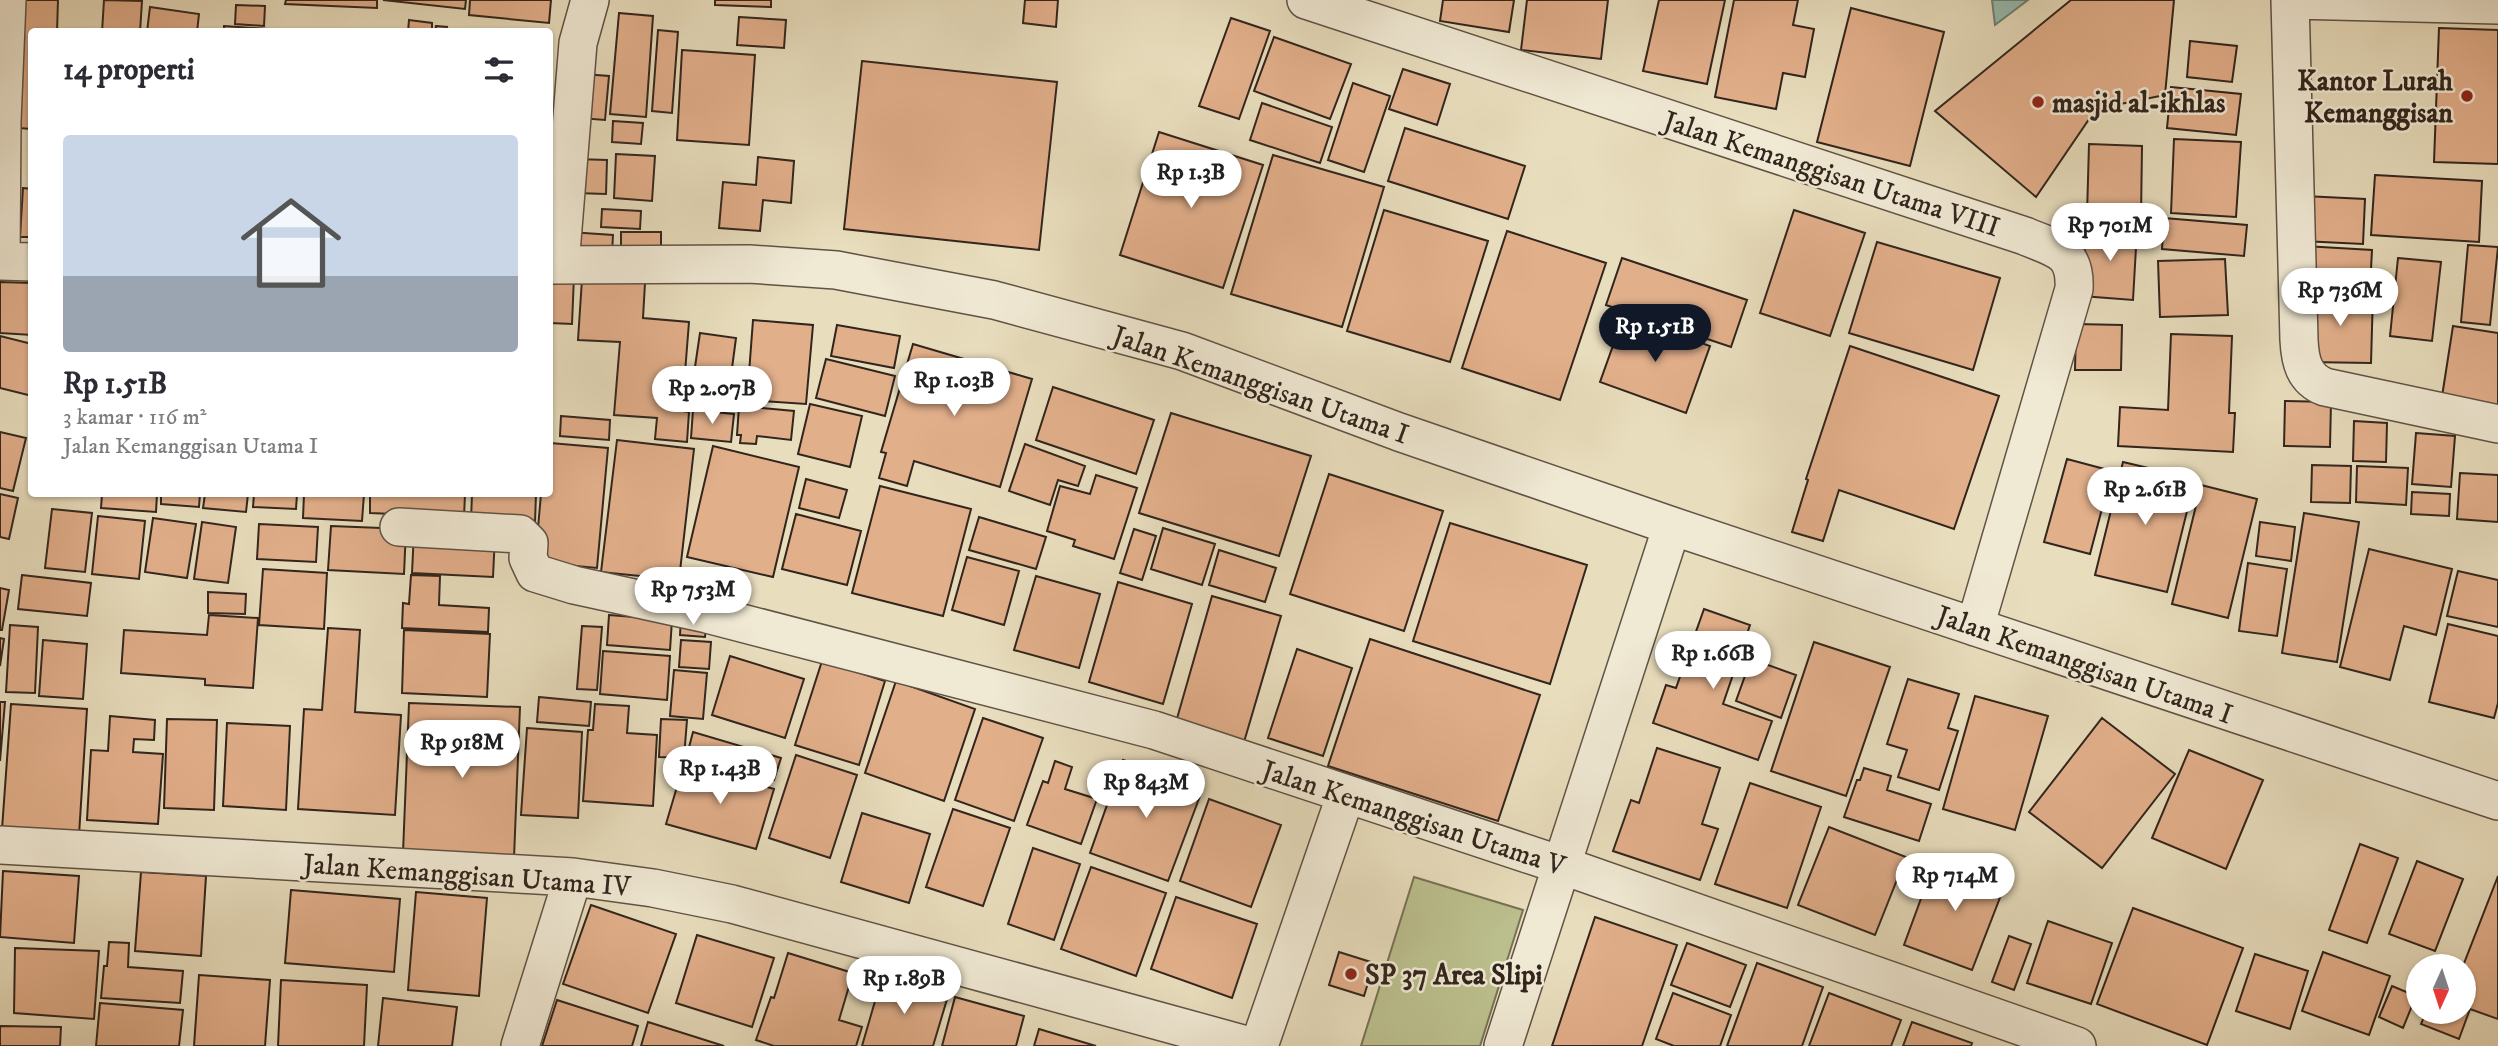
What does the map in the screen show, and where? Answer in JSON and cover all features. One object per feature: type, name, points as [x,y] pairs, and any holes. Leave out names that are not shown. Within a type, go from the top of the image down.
[{"type":"street","points":[[7,0],[0,261],[28,262]]},
{"type":"street","points":[[555,265],[578,43],[590,0]]},
{"type":"street","name":"Jalan Kemanggisan Utama VIII","points":[[1306,0],[2012,232],[2066,254],[2071,262],[2074,289],[1975,627]]},
{"type":"street","points":[[2498,5],[2292,0],[2299,340],[2301,361],[2305,370],[2311,379],[2325,387],[2498,424]]},
{"type":"street","name":"Jalan Kemanggisan Utama I","points":[[555,265],[749,264],[836,270],[994,300],[1182,351],[1399,432],[1672,526],[2498,801]]},
{"type":"street","points":[[1503,1046],[1672,526]]},
{"type":"street","name":"Jalan Kemanggisan Utama V","points":[[399,527],[520,534],[529,542],[528,558],[535,573],[574,586],[707,614],[1154,730],[1561,866],[2077,1046]]},
{"type":"street","points":[[1259,1046],[1346,794]]},
{"type":"street","name":"Jalan Kemanggisan Utama IV","points":[[0,845],[573,877],[653,888],[732,904],[1250,1046]]},
{"type":"street","points":[[520,1046],[573,877]]},
{"type":"green space","points":[[1414,877],[1523,910],[1480,1046],[1361,1046]]},
{"type":"water","points":[[1992,0],[2028,0],[1995,25]]},
{"type":"building","points":[[10,0],[58,0],[57,28],[28,28],[28,129],[5,127]]},
{"type":"building","points":[[104,0],[142,1],[140,28],[102,28]]},
{"type":"building","points":[[286,0],[377,0],[377,8],[285,4]]},
{"type":"building","points":[[383,0],[466,0],[465,9]]},
{"type":"building","points":[[470,0],[551,0],[549,23],[469,15]]},
{"type":"building","points":[[715,0],[771,0],[771,7],[715,5]]},
{"type":"building","points":[[1025,0],[1058,0],[1056,27],[1023,23]]},
{"type":"building","points":[[1443,0],[1514,0],[1509,32],[1440,21]]},
{"type":"building","points":[[1527,0],[1608,0],[1601,59],[1521,50]]},
{"type":"building","points":[[1659,0],[1725,0],[1707,84],[1643,71]]},
{"type":"building","points":[[1734,0],[1798,0],[1793,25],[1814,29],[1805,77],[1783,73],[1776,109],[1715,97]]},
{"type":"building","name":"masjid al-ikhlas","points":[[2071,0],[2174,0],[2165,95],[2096,109],[2036,197],[1935,111]]},
{"type":"building","points":[[236,5],[265,6],[264,26],[235,24]]},
{"type":"building","points":[[150,7],[199,14],[197,28],[147,28]]},
{"type":"building","points":[[1851,8],[1944,32],[1910,166],[1817,142]]},
{"type":"building","points":[[619,13],[653,16],[646,117],[610,114]]},
{"type":"building","points":[[739,17],[786,20],[784,48],[737,45]]},
{"type":"building","points":[[1231,18],[1270,31],[1239,119],[1199,106]]},
{"type":"building","points":[[409,20],[432,23],[432,28],[408,28]]},
{"type":"building","name":"Kantor Lurah Kemanggisan","points":[[2439,28],[2498,30],[2498,164],[2434,162]]},
{"type":"building","points":[[658,30],[678,32],[672,113],[652,111]]},
{"type":"building","points":[[1274,37],[1351,64],[1330,119],[1254,91]]},
{"type":"building","points":[[2190,41],[2237,46],[2232,82],[2187,77]]},
{"type":"building","points":[[682,50],[755,55],[749,145],[677,140]]},
{"type":"building","points":[[862,61],[1057,82],[1039,250],[844,229]]},
{"type":"building","points":[[1403,69],[1450,84],[1437,125],[1389,109]]},
{"type":"building","points":[[583,74],[609,76],[605,120],[580,118]]},
{"type":"building","points":[[1353,83],[1390,96],[1364,172],[1328,160]]},
{"type":"building","points":[[2171,87],[2241,94],[2236,135],[2167,128]]},
{"type":"building","points":[[1262,103],[1332,127],[1320,163],[1250,140]]},
{"type":"building","points":[[613,121],[643,123],[641,144],[612,142]]},
{"type":"building","points":[[1405,128],[1525,166],[1508,219],[1388,181]]},
{"type":"building","points":[[1159,132],[1263,165],[1223,288],[1120,255]]},
{"type":"building","points":[[2174,139],[2241,142],[2236,217],[2171,213]]},
{"type":"building","points":[[2089,144],[2142,146],[2141,217],[2087,215]]},
{"type":"building","points":[[616,154],[655,156],[652,201],[614,198]]},
{"type":"building","points":[[1273,155],[1384,187],[1342,327],[1231,294]]},
{"type":"building","points":[[758,157],[794,161],[791,203],[763,200],[760,231],[719,228],[723,182],[756,185]]},
{"type":"building","points":[[576,159],[607,160],[606,194],[575,193]]},
{"type":"building","points":[[2375,175],[2482,181],[2479,242],[2371,235]]},
{"type":"building","points":[[23,188],[28,189],[28,237],[20,237]]},
{"type":"building","points":[[2304,196],[2365,199],[2363,244],[2302,241]]},
{"type":"building","points":[[602,209],[641,211],[640,229],[601,227]]},
{"type":"building","points":[[1384,210],[1488,241],[1450,362],[1347,331]]},
{"type":"building","points":[[1794,210],[1865,233],[1830,336],[1760,313]]},
{"type":"building","points":[[2164,218],[2247,225],[2244,256],[2162,249]]},
{"type":"building","points":[[2086,227],[2137,230],[2133,300],[2082,296]]},
{"type":"building","points":[[1507,231],[1606,263],[1560,400],[1462,368]]},
{"type":"building","points":[[569,232],[613,235],[612,254],[568,251]]},
{"type":"building","points":[[621,232],[661,232],[661,259],[621,259]]},
{"type":"building","points":[[1877,242],[2000,278],[1973,370],[1849,333]]},
{"type":"building","points":[[2468,245],[2498,247],[2490,325],[2461,322]]},
{"type":"building","points":[[2304,246],[2372,250],[2370,288],[2302,284]]},
{"type":"building","points":[[1622,258],[1747,300],[1731,347],[1606,305]]},
{"type":"building","points":[[2398,258],[2441,262],[2432,341],[2390,336]]},
{"type":"building","points":[[2225,259],[2228,315],[2160,317],[2158,261]]},
{"type":"building","points":[[553,275],[574,276],[572,324],[553,323]]},
{"type":"building","points":[[582,279],[645,283],[643,318],[689,322],[682,411],[689,412],[687,442],[655,439],[657,418],[614,415],[620,342],[578,340]]},
{"type":"building","points":[[0,282],[28,283],[28,335],[0,333]]},
{"type":"building","points":[[2309,292],[2373,294],[2371,363],[2307,362]]},
{"type":"building","points":[[1624,315],[1710,346],[1686,413],[1600,382]]},
{"type":"building","points":[[753,320],[813,325],[806,404],[747,400]]},
{"type":"building","points":[[2076,324],[2122,325],[2121,370],[2075,370]]},
{"type":"building","points":[[837,325],[900,336],[894,368],[831,356]]},
{"type":"building","points":[[2453,326],[2498,333],[2498,411],[2441,403]]},
{"type":"building","points":[[700,333],[736,338],[727,406],[690,401]]},
{"type":"building","points":[[2171,334],[2232,336],[2229,413],[2235,413],[2233,452],[2118,446],[2120,407],[2168,410]]},
{"type":"building","points":[[0,336],[28,343],[28,395],[0,388]]},
{"type":"building","points":[[913,344],[1032,379],[1000,487],[914,461],[907,486],[879,478],[886,453],[881,452]]},
{"type":"building","points":[[1850,346],[1999,396],[1954,529],[1839,490],[1823,541],[1792,532],[1808,480],[1806,479]]},
{"type":"building","points":[[826,359],[895,376],[885,416],[816,398]]},
{"type":"building","points":[[1053,387],[1154,420],[1136,474],[1036,440]]},
{"type":"building","points":[[2285,401],[2331,402],[2330,447],[2284,446]]},
{"type":"building","points":[[810,404],[862,416],[850,467],[798,454]]},
{"type":"building","points":[[739,406],[794,411],[791,440],[757,436],[756,444],[740,443],[741,435],[737,435]]},
{"type":"building","points":[[693,410],[734,414],[731,442],[691,438]]},
{"type":"building","points":[[1171,413],[1311,456],[1279,556],[1139,513]]},
{"type":"building","points":[[561,416],[610,420],[609,440],[560,436]]},
{"type":"building","points":[[2354,421],[2387,423],[2386,462],[2353,461]]},
{"type":"building","points":[[0,432],[26,438],[13,491],[0,488]]},
{"type":"building","points":[[2416,433],[2455,436],[2451,487],[2412,484]]},
{"type":"building","points":[[617,440],[694,449],[679,580],[601,572]]},
{"type":"building","points":[[553,443],[608,448],[597,568],[535,562],[541,497],[553,497]]},
{"type":"building","points":[[1025,444],[1085,466],[1078,486],[1058,480],[1050,505],[1009,491]]},
{"type":"building","points":[[713,446],[799,467],[773,577],[687,557]]},
{"type":"building","points":[[2067,459],[2112,471],[2090,554],[2044,542]]},
{"type":"building","points":[[2123,462],[2195,479],[2167,592],[2095,575]]},
{"type":"building","points":[[2312,465],[2351,466],[2350,503],[2311,502]]},
{"type":"building","points":[[2357,466],[2408,468],[2406,505],[2356,502]]},
{"type":"building","points":[[2460,473],[2498,475],[2498,522],[2457,519]]},
{"type":"building","points":[[1329,474],[1443,511],[1404,631],[1290,594]]},
{"type":"building","points":[[1096,475],[1137,488],[1114,559],[1073,546],[1075,540],[1047,531],[1060,486],[1090,494]]},
{"type":"building","points":[[806,479],[847,490],[839,518],[799,508]]},
{"type":"building","points":[[2201,485],[2257,499],[2228,618],[2172,604]]},
{"type":"building","points":[[880,486],[971,509],[943,616],[852,593]]},
{"type":"building","points":[[2412,492],[2450,494],[2449,516],[2411,514]]},
{"type":"building","points":[[0,494],[18,498],[9,539],[0,537]]},
{"type":"building","points":[[102,497],[157,497],[156,512],[101,508]]},
{"type":"building","points":[[161,497],[200,497],[199,507],[161,504]]},
{"type":"building","points":[[205,497],[248,497],[246,512],[203,508]]},
{"type":"building","points":[[254,497],[297,497],[296,509],[253,507]]},
{"type":"building","points":[[304,497],[364,497],[362,521],[303,518]]},
{"type":"building","points":[[370,497],[465,497],[464,517],[370,513]]},
{"type":"building","points":[[472,497],[536,497],[535,523],[471,520]]},
{"type":"building","points":[[52,509],[92,513],[85,572],[45,568]]},
{"type":"building","points":[[2304,513],[2359,522],[2337,662],[2282,653]]},
{"type":"building","points":[[796,514],[861,531],[847,585],[782,569]]},
{"type":"building","points":[[98,516],[145,521],[139,579],[92,574]]},
{"type":"building","points":[[979,517],[1046,537],[1036,569],[969,550]]},
{"type":"building","points":[[153,518],[196,524],[187,578],[145,572]]},
{"type":"building","points":[[202,522],[236,527],[228,583],[194,579]]},
{"type":"building","points":[[2260,522],[2295,527],[2291,561],[2256,556]]},
{"type":"building","points":[[1450,523],[1587,565],[1550,684],[1413,641]]},
{"type":"building","points":[[259,524],[318,527],[316,562],[257,559]]},
{"type":"building","points":[[331,526],[406,529],[404,574],[328,570]]},
{"type":"building","points":[[1163,528],[1215,544],[1202,585],[1151,569]]},
{"type":"building","points":[[1134,529],[1156,536],[1142,580],[1120,573]]},
{"type":"building","points":[[414,531],[495,535],[493,577],[412,573]]},
{"type":"building","points":[[2369,549],[2452,569],[2436,635],[2404,626],[2390,680],[2340,667]]},
{"type":"building","points":[[1219,550],[1276,568],[1265,602],[1209,585]]},
{"type":"building","points":[[967,557],[1019,571],[1004,625],[952,610]]},
{"type":"building","points":[[2248,563],[2287,569],[2277,636],[2239,631]]},
{"type":"building","points":[[263,569],[327,573],[324,629],[259,625]]},
{"type":"building","points":[[2458,571],[2498,580],[2498,627],[2447,616]]},
{"type":"building","points":[[22,575],[91,583],[87,616],[18,609]]},
{"type":"building","points":[[411,575],[440,576],[439,605],[489,608],[488,632],[402,628],[403,603],[409,604]]},
{"type":"building","points":[[1036,576],[1100,594],[1079,668],[1014,650]]},
{"type":"building","points":[[1118,582],[1192,604],[1163,704],[1089,682]]},
{"type":"building","points":[[0,588],[9,590],[2,630],[0,630]]},
{"type":"building","points":[[208,592],[246,594],[245,614],[208,613]]},
{"type":"building","points":[[1212,596],[1281,616],[1244,742],[1176,722]]},
{"type":"building","points":[[1704,609],[1750,625],[1723,704],[1772,721],[1758,760],[1653,723],[1666,685],[1676,688]]},
{"type":"building","points":[[209,615],[258,618],[253,688],[205,685],[205,679],[121,673],[124,630],[207,635]]},
{"type":"building","points":[[609,615],[672,620],[670,650],[607,645]]},
{"type":"building","points":[[681,617],[707,618],[705,637],[680,635]]},
{"type":"building","points":[[2448,624],[2498,636],[2498,703],[2494,718],[2429,702]]},
{"type":"building","points":[[10,625],[38,627],[35,693],[6,692]]},
{"type":"building","points":[[582,626],[602,627],[597,690],[577,689]]},
{"type":"building","points":[[328,628],[360,630],[355,712],[401,715],[395,815],[298,809],[304,709],[322,710]]},
{"type":"building","points":[[404,630],[490,634],[487,697],[402,693]]},
{"type":"building","points":[[0,638],[4,639],[0,666]]},
{"type":"building","points":[[1370,639],[1540,695],[1498,821],[1328,766]]},
{"type":"building","points":[[43,640],[87,644],[83,699],[39,696]]},
{"type":"building","points":[[681,640],[711,642],[709,669],[679,667]]},
{"type":"building","points":[[1814,642],[1890,667],[1846,796],[1771,771]]},
{"type":"building","points":[[1297,649],[1352,668],[1323,756],[1268,738]]},
{"type":"building","points":[[603,651],[670,656],[667,700],[600,694]]},
{"type":"building","points":[[730,656],[804,679],[785,738],[712,715]]},
{"type":"building","points":[[1751,659],[1796,675],[1781,718],[1736,701]]},
{"type":"building","points":[[822,661],[885,681],[859,765],[795,745]]},
{"type":"building","points":[[674,670],[707,673],[703,719],[670,716]]},
{"type":"building","points":[[1908,679],[1959,694],[1948,728],[1958,731],[1939,790],[1898,777],[1907,750],[1887,744]]},
{"type":"building","points":[[896,681],[975,709],[944,801],[865,773]]},
{"type":"building","points":[[1975,696],[2048,716],[2015,830],[1943,809]]},
{"type":"building","points":[[539,697],[591,702],[589,726],[537,722]]},
{"type":"building","points":[[0,702],[5,702],[0,761]]},
{"type":"building","points":[[409,703],[520,707],[514,858],[403,853]]},
{"type":"building","points":[[11,704],[87,709],[79,835],[2,829]]},
{"type":"building","points":[[595,704],[629,706],[627,733],[657,735],[653,806],[583,801],[588,730],[593,730]]},
{"type":"building","points":[[110,716],[155,720],[154,740],[134,739],[133,752],[163,754],[158,824],[87,820],[91,750],[108,751]]},
{"type":"building","points":[[983,718],[1043,738],[1014,821],[955,800]]},
{"type":"building","points":[[2102,718],[2175,774],[2102,868],[2029,812]]},
{"type":"building","points":[[167,719],[217,720],[214,810],[164,808]]},
{"type":"building","points":[[661,719],[687,720],[684,758],[659,757]]},
{"type":"building","points":[[227,723],[290,726],[286,810],[223,806]]},
{"type":"building","points":[[527,728],[582,732],[578,818],[521,815]]},
{"type":"building","points":[[693,732],[781,758],[774,780],[687,755]]},
{"type":"building","points":[[1657,748],[1720,768],[1702,824],[1718,829],[1700,880],[1613,851],[1631,800],[1639,803]]},
{"type":"building","points":[[2189,750],[2263,780],[2226,869],[2152,838]]},
{"type":"building","points":[[796,755],[857,775],[830,858],[769,838]]},
{"type":"building","points":[[1123,760],[1203,788],[1168,881],[1090,853]]},
{"type":"building","points":[[1055,761],[1072,767],[1065,789],[1097,799],[1081,844],[1027,825],[1043,781],[1048,783]]},
{"type":"building","points":[[684,763],[774,789],[756,849],[666,824]]},
{"type":"building","points":[[1864,768],[1891,776],[1887,790],[1931,804],[1919,841],[1844,817]]},
{"type":"building","points":[[1750,783],[1821,807],[1787,908],[1715,884]]},
{"type":"building","points":[[1209,799],[1281,825],[1251,907],[1180,881]]},
{"type":"building","points":[[953,809],[1010,828],[983,906],[926,887]]},
{"type":"building","points":[[862,813],[930,834],[909,903],[841,882]]},
{"type":"building","points":[[1829,827],[1906,857],[1875,935],[1798,905]]},
{"type":"building","points":[[2360,844],[2398,858],[2367,943],[2329,930]]},
{"type":"building","points":[[1033,848],[1080,864],[1054,940],[1008,924]]},
{"type":"building","points":[[1937,855],[2006,882],[1972,970],[1904,945]]},
{"type":"building","points":[[2417,861],[2463,879],[2435,951],[2389,934]]},
{"type":"building","points":[[1091,867],[1166,893],[1136,976],[1061,949]]},
{"type":"building","points":[[3,871],[79,876],[74,943],[0,937]]},
{"type":"building","points":[[141,872],[206,876],[201,956],[135,951]]},
{"type":"building","points":[[2498,876],[2498,1019],[2476,1011],[2476,954],[2468,954]]},
{"type":"building","points":[[291,890],[400,899],[394,972],[285,963]]},
{"type":"building","points":[[416,892],[487,898],[479,996],[408,990]]},
{"type":"building","points":[[1176,897],[1257,924],[1232,998],[1151,969]]},
{"type":"building","points":[[591,905],[676,934],[648,1013],[563,984]]},
{"type":"building","points":[[2133,908],[2243,948],[2207,1045],[2097,1004]]},
{"type":"building","points":[[1595,917],[1677,945],[1642,1046],[1552,1046]]},
{"type":"building","points":[[2048,921],[2112,943],[2091,1004],[2027,983]]},
{"type":"building","points":[[697,935],[774,958],[752,1027],[676,1003]]},
{"type":"building","points":[[2009,936],[2031,944],[2014,990],[1992,982]]},
{"type":"building","points":[[109,942],[129,943],[128,967],[183,971],[180,1003],[101,998]]},
{"type":"building","points":[[1687,943],[1746,965],[1730,1007],[1671,985]]},
{"type":"building","points":[[15,948],[99,951],[94,1019],[14,1013]]},
{"type":"building","name":"SP 37 Area Slipi","points":[[1339,952],[1374,963],[1364,996],[1329,985]]},
{"type":"building","points":[[2323,952],[2390,976],[2369,1035],[2302,1011]]},
{"type":"building","points":[[788,953],[853,973],[839,1020],[862,1027],[856,1046],[774,1046],[756,1040],[771,997],[774,998]]},
{"type":"building","points":[[2255,954],[2308,971],[2290,1029],[2236,1011]]},
{"type":"building","points":[[1757,963],[1823,987],[1802,1046],[1727,1046]]},
{"type":"building","points":[[199,975],[270,980],[265,1046],[194,1046]]},
{"type":"building","points":[[882,977],[948,996],[933,1046],[862,1046]]},
{"type":"building","points":[[281,980],[367,985],[364,1046],[278,1046]]},
{"type":"building","points":[[2392,986],[2406,992],[2406,1021],[2403,1028],[2379,1017]]},
{"type":"building","points":[[1673,993],[1731,1015],[1720,1046],[1674,1046],[1656,1039]]},
{"type":"building","points":[[1829,993],[1901,1020],[1891,1046],[1809,1046]]},
{"type":"building","points":[[955,997],[1024,1016],[1016,1046],[942,1046]]},
{"type":"building","points":[[383,998],[457,1007],[452,1046],[378,1046]]},
{"type":"building","points":[[557,1000],[638,1026],[632,1046],[542,1046]]},
{"type":"building","points":[[100,1003],[183,1010],[179,1046],[96,1046]]},
{"type":"building","points":[[648,1022],[724,1046],[641,1046]]},
{"type":"building","points":[[1912,1022],[1972,1043],[1971,1046],[1903,1046]]},
{"type":"building","points":[[2421,1024],[2464,1024],[2459,1039]]},
{"type":"building","points":[[0,1026],[61,1027],[60,1046],[0,1046]]},
{"type":"building","points":[[1039,1029],[1096,1046],[1034,1046]]},
{"type":"place","name":"Kantor Lurah Kemanggisan","points":[[2467,96]]},
{"type":"place","name":"masjid al-ikhlas","points":[[2038,102]]},
{"type":"place","name":"SP 37 Area Slipi","points":[[1351,974]]}]
